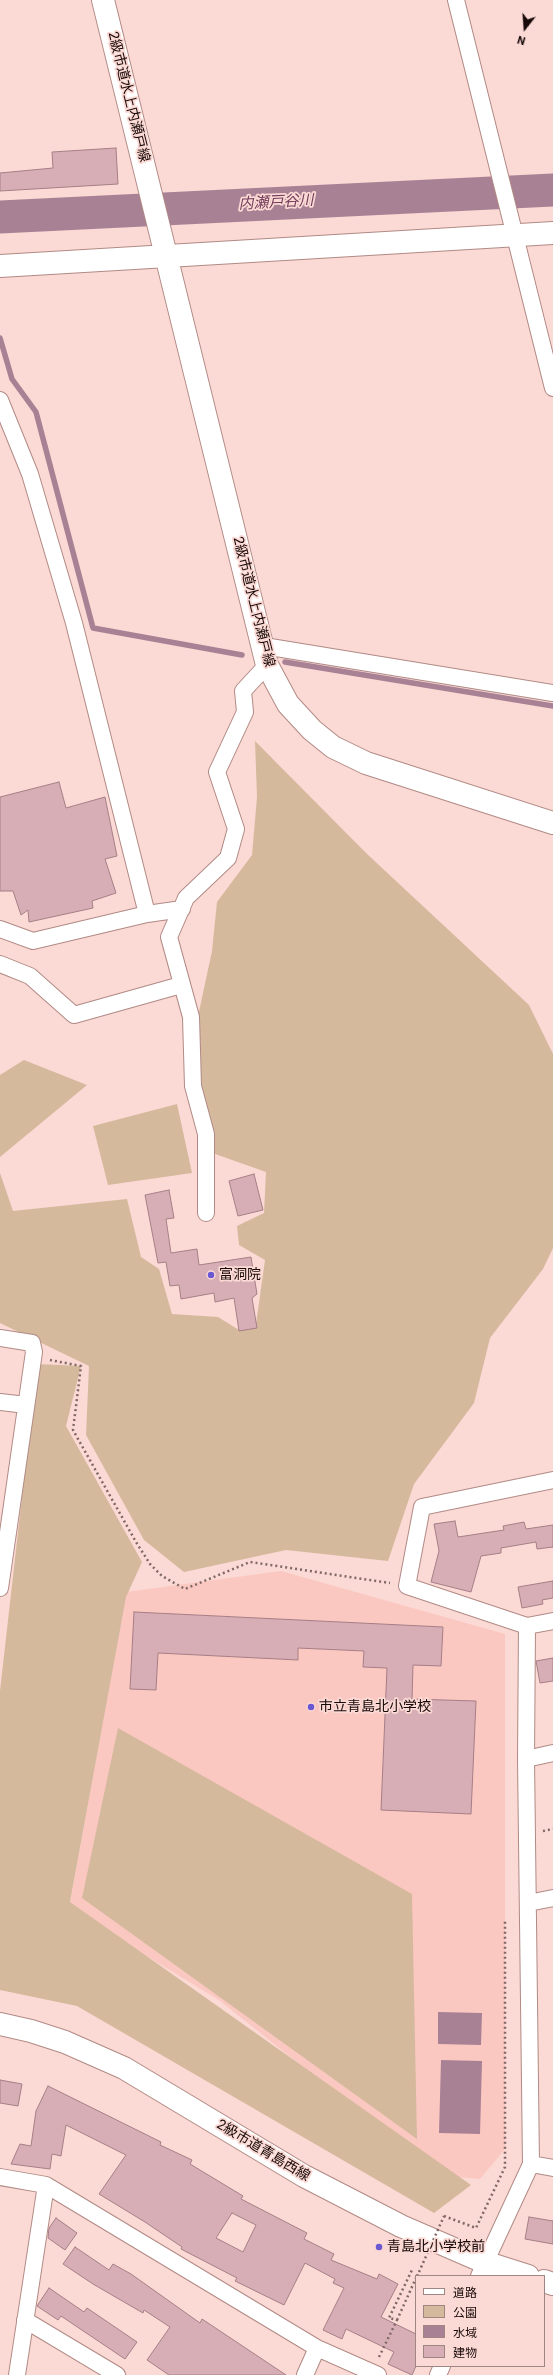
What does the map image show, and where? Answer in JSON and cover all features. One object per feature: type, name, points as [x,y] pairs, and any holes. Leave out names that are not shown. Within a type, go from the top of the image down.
[{"type":"street","name":"2級市道水上内瀬戸線","points":[[103,0],[266,655],[288,704],[312,730],[333,747],[366,763],[553,823]]},
{"type":"street","points":[[456,0],[553,388]]},
{"type":"street","points":[[0,266],[553,233]]},
{"type":"street","points":[[0,400],[30,474],[74,623],[147,914]]},
{"type":"street","points":[[206,1213],[206,1134],[193,1086],[191,1017],[169,937],[186,898],[228,858],[236,830],[217,772],[245,712],[243,691],[266,655],[553,693]]},
{"type":"street","points":[[0,929],[33,941],[147,914],[182,909]]},
{"type":"street","points":[[0,964],[30,976],[74,1015],[181,985]]},
{"type":"street","points":[[0,1338],[32,1343],[33,1358],[0,1588]]},
{"type":"street","points":[[0,1402],[26,1406]]},
{"type":"street","points":[[553,1480],[422,1507],[406,1586],[527,1626],[553,1621]]},
{"type":"street","points":[[482,2269],[532,2164],[526,1759],[527,1626]]},
{"type":"street","points":[[526,1759],[553,1753]]},
{"type":"street","points":[[528,1903],[553,1898]]},
{"type":"street","name":"2級市道青島西線","points":[[0,2024],[31,2031],[65,2042],[124,2068],[304,2176],[482,2269],[521,2275]]},
{"type":"street","points":[[532,2164],[553,2168]]},
{"type":"street","points":[[0,2176],[46,2185],[317,2348],[374,2374]]},
{"type":"street","points":[[17,2375],[46,2185]]},
{"type":"street","points":[[25,2320],[117,2375]]},
{"type":"street","points":[[305,2375],[317,2348]]},
{"type":"path","points":[[33,1358],[81,1366],[73,1430],[136,1542],[150,1564],[162,1576],[185,1589],[250,1562],[406,1586]]},
{"type":"path","points":[[417,2275],[444,2216],[476,2228],[505,2167],[505,1919]]},
{"type":"path","points":[[397,2320],[389,2318],[412,2270]]},
{"type":"path","points":[[374,2374],[415,2279]]},
{"type":"shaded area","points":[[281,1571],[505,1634],[505,2149],[480,2179],[438,2175],[219,2000],[69,1909],[126,1592]]},
{"type":"green space","points":[[255,741],[366,853],[529,1005],[553,1054],[553,1248],[543,1269],[490,1338],[474,1403],[414,1484],[388,1561],[286,1550],[184,1572],[144,1540],[86,1435],[89,1366],[0,1323],[0,1173],[13,1211],[127,1199],[141,1257],[159,1269],[172,1314],[218,1317],[239,1330],[256,1324],[265,1260],[239,1245],[237,1226],[264,1213],[266,1172],[201,1149],[184,1082],[212,951],[217,902],[252,855],[257,797]]},
{"type":"green space","points":[[24,1060],[87,1085],[0,1157],[0,1075]]},
{"type":"green space","points":[[177,1104],[192,1173],[108,1185],[93,1126]]},
{"type":"green space","points":[[37,1364],[81,1366],[66,1426],[142,1562],[126,1597],[70,1902],[471,2185],[434,2213],[77,2006],[0,1990],[0,1691]]},
{"type":"green space","points":[[118,1728],[412,1894],[417,2139],[82,1898]]},
{"type":"water","points":[[438,2012],[482,2013],[481,2045],[438,2044]]},
{"type":"water","points":[[441,2060],[482,2061],[480,2134],[439,2133]]},
{"type":"building","points":[[116,148],[118,184],[0,191],[0,173],[53,168],[52,152]]},
{"type":"building","points":[[59,782],[66,808],[105,797],[117,856],[105,859],[116,893],[92,901],[93,908],[29,922],[28,910],[21,915],[13,891],[0,891],[0,797]]},
{"type":"building","points":[[254,1174],[263,1210],[238,1216],[229,1181]]},
{"type":"building","name":"富洞院","points":[[169,1190],[174,1218],[166,1219],[171,1253],[197,1249],[199,1265],[251,1257],[257,1294],[252,1298],[257,1328],[239,1331],[234,1298],[215,1302],[214,1293],[181,1299],[179,1285],[170,1286],[166,1262],[158,1263],[145,1195]]},
{"type":"building","points":[[455,1521],[458,1537],[504,1530],[503,1526],[524,1522],[526,1529],[553,1525],[553,1547],[537,1549],[536,1542],[501,1548],[501,1553],[481,1556],[471,1592],[431,1582],[439,1551],[434,1524]]},
{"type":"building","points":[[553,1581],[553,1598],[542,1600],[543,1604],[522,1608],[518,1587]]},
{"type":"building","points":[[134,1612],[443,1627],[441,1666],[413,1665],[412,1699],[476,1701],[471,1814],[381,1810],[387,1668],[363,1667],[364,1651],[298,1648],[298,1660],[158,1653],[156,1690],[130,1689]]},
{"type":"building","points":[[553,1658],[553,1681],[540,1683],[536,1661]]},
{"type":"building","points":[[0,2080],[22,2084],[18,2106],[0,2103]]},
{"type":"building","points":[[48,2086],[161,2142],[160,2145],[192,2160],[190,2164],[243,2196],[241,2199],[307,2233],[304,2239],[334,2254],[331,2260],[377,2279],[379,2274],[398,2284],[381,2317],[415,2334],[416,2367],[412,2375],[388,2364],[394,2352],[346,2329],[342,2339],[323,2330],[344,2288],[333,2283],[335,2279],[305,2263],[284,2305],[235,2281],[237,2278],[181,2249],[182,2247],[145,2222],[99,2194],[126,2155],[66,2125],[61,2156],[52,2154],[50,2169],[11,2164],[20,2144],[31,2146],[36,2111]],"holes":[[[232,2213],[256,2225],[243,2252],[216,2238]]]},
{"type":"building","points":[[529,2217],[553,2221],[553,2244],[525,2239]]},
{"type":"building","points":[[56,2218],[77,2233],[65,2250],[48,2238],[49,2228]]},
{"type":"building","points":[[75,2247],[109,2270],[113,2264],[131,2274],[200,2323],[202,2319],[286,2375],[169,2375],[147,2360],[170,2327],[144,2310],[143,2313],[93,2284],[63,2264]]},
{"type":"building","points":[[49,2288],[84,2312],[87,2308],[137,2342],[125,2359],[61,2316],[58,2320],[37,2306]]},
{"type":"waterway","name":"内瀬戸谷川","points":[[0,217],[553,190]]},
{"type":"waterway","points":[[0,338],[12,379],[36,412],[93,628],[242,655]]},
{"type":"waterway","points":[[285,662],[553,706]]},
{"type":"place","name":"富洞院","points":[[211,1275]]},
{"type":"place","name":"市立青島北小学校","points":[[311,1707]]},
{"type":"place","name":"青島北小学校前","points":[[379,2247]]}]
